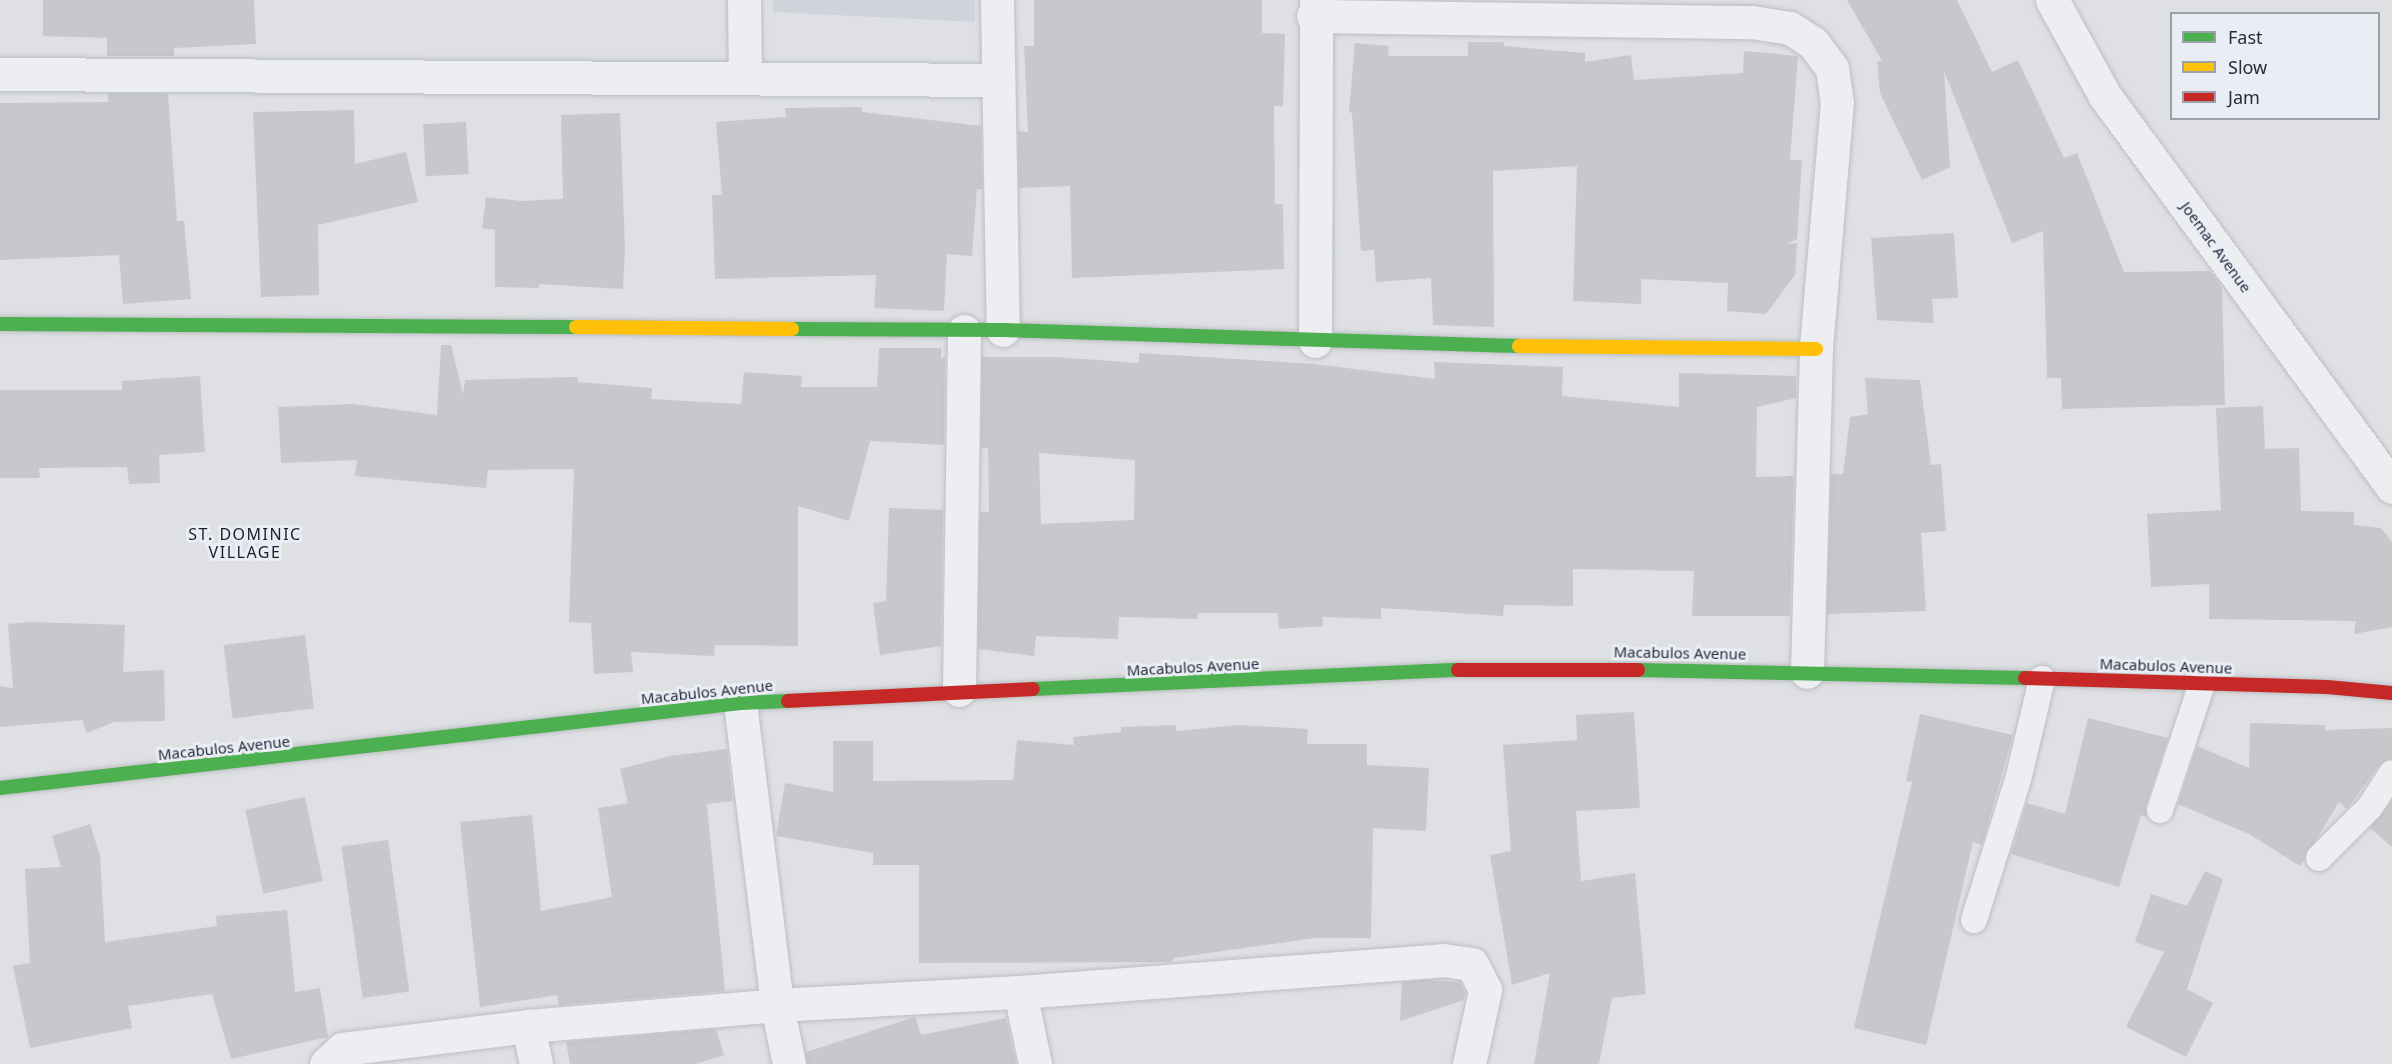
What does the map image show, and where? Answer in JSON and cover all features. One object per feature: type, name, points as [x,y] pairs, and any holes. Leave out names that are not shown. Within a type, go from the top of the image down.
[{"type":"street","points":[[744,0],[745,77]]},
{"type":"street","points":[[997,0],[1003,330]]},
{"type":"street","name":"Joemac Avenue","points":[[2052,0],[2105,96],[2392,487]]},
{"type":"street","points":[[1315,341],[1314,8],[1752,22],[1790,28],[1813,43],[1832,68],[1837,102],[1816,349],[1808,672]]},
{"type":"street","points":[[0,74],[998,80]]},
{"type":"street","points":[[0,324],[1003,330],[1315,341],[1816,349]]},
{"type":"street","points":[[959,690],[964,331]]},
{"type":"street","name":"Macabulos Avenue","points":[[0,788],[740,703],[959,690],[1112,687],[1470,669],[1808,672],[2202,684],[2392,693]]},
{"type":"street","points":[[740,703],[777,1005],[789,1064]]},
{"type":"street","points":[[327,1064],[342,1049],[528,1026],[777,1005],[1020,992],[1460,960],[1477,969],[1485,990],[1469,1064]]},
{"type":"street","points":[[1020,992],[1035,1064]]},
{"type":"street","points":[[528,1026],[536,1064]]},
{"type":"lane","points":[[1974,920],[2018,780],[2042,679]]},
{"type":"lane","points":[[2160,810],[2202,684]]},
{"type":"lane","points":[[2319,858],[2370,807],[2392,773]]},
{"type":"shaded area","points":[[773,0],[975,0],[975,22],[773,12]]},
{"type":"building","points":[[43,0],[254,0],[256,44],[174,48],[174,56],[107,56],[107,38],[43,36]]},
{"type":"building","points":[[1034,0],[1262,0],[1262,33],[1285,34],[1283,106],[1274,106],[1275,204],[1283,204],[1284,269],[1072,278],[1070,186],[1019,188],[1018,131],[1028,132],[1024,46],[1034,46]]},
{"type":"building","points":[[1847,0],[1957,0],[1992,72],[2018,60],[2064,158],[2077,153],[2124,272],[2210,271],[2222,288],[2225,405],[2062,409],[2061,378],[2047,378],[2043,231],[2012,243],[1944,71],[1950,167],[1922,180],[1880,93],[1877,61],[1882,61]]},
{"type":"building","points":[[1468,42],[1504,42],[1504,46],[1585,53],[1585,62],[1631,55],[1634,80],[1743,73],[1744,51],[1798,56],[1790,160],[1802,160],[1797,239],[1787,244],[1797,243],[1795,275],[1766,314],[1727,311],[1728,283],[1641,279],[1641,304],[1573,301],[1577,166],[1493,171],[1494,327],[1433,325],[1431,278],[1376,282],[1374,250],[1361,251],[1352,113],[1349,112],[1355,43],[1389,46],[1388,56],[1468,56]]},
{"type":"building","points":[[108,93],[168,94],[177,221],[184,221],[191,299],[123,304],[119,255],[0,260],[0,103],[108,102]]},
{"type":"building","points":[[862,107],[862,112],[981,126],[982,189],[977,189],[972,256],[947,254],[944,311],[874,308],[876,275],[715,279],[712,195],[722,195],[716,122],[786,117],[785,108]]},
{"type":"building","points":[[354,110],[355,164],[406,152],[418,202],[318,225],[319,295],[261,297],[253,112]]},
{"type":"building","points":[[620,113],[625,249],[623,289],[539,284],[539,288],[495,287],[495,230],[482,228],[486,197],[521,201],[563,199],[561,115]]},
{"type":"building","points":[[466,122],[469,174],[426,176],[423,124]]},
{"type":"building","points":[[1954,233],[1958,298],[1932,299],[1934,323],[1877,320],[1871,238]]},
{"type":"building","points":[[441,345],[451,345],[463,394],[465,380],[578,377],[578,382],[652,388],[651,399],[741,404],[744,372],[802,376],[801,387],[877,387],[879,348],[941,348],[941,358],[945,358],[944,445],[870,441],[849,521],[798,506],[798,646],[715,645],[714,656],[631,652],[633,672],[594,674],[591,623],[569,622],[574,469],[488,470],[486,488],[355,476],[357,460],[281,463],[278,407],[353,404],[437,415]]},
{"type":"building","points":[[1139,353],[1314,364],[1435,379],[1434,362],[1563,367],[1562,396],[1679,407],[1679,373],[1796,376],[1796,398],[1757,407],[1756,477],[1794,476],[1790,616],[1692,616],[1694,571],[1573,569],[1573,606],[1504,605],[1503,616],[1381,608],[1381,619],[1322,617],[1323,626],[1279,629],[1278,613],[1198,613],[1198,619],[1119,617],[1118,639],[1036,636],[1034,656],[978,649],[980,512],[989,512],[988,448],[981,448],[982,357],[1055,357],[1139,363]],"holes":[[[1039,453],[1135,460],[1134,520],[1041,524]]]},
{"type":"building","points":[[200,376],[205,452],[159,455],[160,483],[129,484],[127,467],[39,468],[40,478],[0,478],[0,390],[122,390],[122,381]]},
{"type":"building","points":[[1865,378],[1920,380],[1931,465],[1941,464],[1946,531],[1921,533],[1926,611],[1827,614],[1831,474],[1843,474],[1850,417],[1868,414]]},
{"type":"building","points":[[2263,406],[2265,449],[2299,448],[2301,511],[2354,512],[2354,525],[2381,528],[2392,542],[2392,627],[2354,634],[2356,621],[2209,619],[2209,584],[2151,587],[2147,514],[2221,510],[2216,408]]},
{"type":"building","points":[[889,508],[943,510],[941,646],[880,655],[873,603],[886,601]]},
{"type":"building","points":[[31,622],[125,625],[123,672],[164,670],[165,721],[114,722],[87,733],[82,720],[0,727],[0,686],[13,688],[8,624]]},
{"type":"building","points":[[305,635],[314,708],[233,718],[224,645]]},
{"type":"building","points":[[1634,712],[1640,808],[1576,811],[1581,881],[1635,873],[1646,994],[1612,998],[1599,1064],[1534,1064],[1550,973],[1512,985],[1490,855],[1511,851],[1503,745],[1577,740],[1576,715]]},
{"type":"building","points":[[1920,714],[2013,735],[1982,845],[1973,842],[1926,1045],[1854,1028],[1912,782],[1906,781]]},
{"type":"building","points":[[2088,718],[2168,738],[2146,805],[2147,817],[2141,815],[2119,887],[2011,854],[2027,803],[2065,814]]},
{"type":"building","points":[[2250,723],[2325,725],[2325,730],[2392,728],[2392,758],[2380,764],[2347,809],[2339,802],[2300,866],[2249,834],[2178,804],[2197,746],[2249,768]]},
{"type":"building","points":[[1176,725],[1176,731],[1239,725],[1308,729],[1307,744],[1367,744],[1367,765],[1429,768],[1426,831],[1373,828],[1371,938],[1315,938],[1174,958],[1171,962],[919,963],[919,865],[873,865],[873,853],[776,836],[785,783],[833,792],[833,741],[873,741],[873,781],[1013,780],[1017,740],[1074,745],[1073,737],[1121,732],[1121,727]]},
{"type":"building","points":[[727,749],[733,801],[707,804],[725,991],[559,1005],[557,995],[480,1007],[460,822],[532,815],[541,911],[612,897],[598,808],[628,803],[620,769],[670,756]]},
{"type":"building","points":[[305,797],[323,881],[263,894],[245,810]]},
{"type":"building","points":[[2392,801],[2392,847],[2370,828]]},
{"type":"building","points":[[90,824],[100,856],[105,942],[217,926],[216,916],[287,910],[295,992],[320,988],[328,1037],[231,1059],[212,994],[128,1006],[132,1028],[30,1048],[13,966],[30,963],[25,869],[61,867],[52,836]]},
{"type":"building","points":[[388,840],[409,992],[363,998],[341,847]]},
{"type":"building","points":[[2205,871],[2223,879],[2187,989],[2213,1003],[2186,1057],[2126,1027],[2164,952],[2135,942],[2151,894],[2187,906]]},
{"type":"building","points":[[1425,980],[1460,982],[1465,992],[1464,1000],[1400,1021],[1402,982]]},
{"type":"building","points":[[915,1017],[921,1035],[1006,1018],[1016,1064],[807,1064],[806,1052]]},
{"type":"building","points":[[716,1029],[724,1055],[696,1064],[570,1064],[566,1042]]},
{"type":"traffic: fast","points":[[0,324],[576,327]]},
{"type":"traffic: fast","points":[[792,329],[1003,330],[1519,346]]},
{"type":"traffic: fast","points":[[1033,689],[1458,670]]},
{"type":"traffic: fast","points":[[1638,670],[2025,678]]},
{"type":"traffic: fast","points":[[0,788],[740,703],[788,701]]},
{"type":"traffic: slow","points":[[576,327],[792,329]]},
{"type":"traffic: slow","points":[[1519,346],[1816,349]]},
{"type":"traffic: jam","points":[[1458,670],[1638,670]]},
{"type":"traffic: jam","points":[[2025,678],[2327,687],[2392,693]]},
{"type":"traffic: jam","points":[[788,701],[1033,689]]},
{"type":"district","name":"ST. DOMINIC VILLAGE","points":[[245,543]]}]
